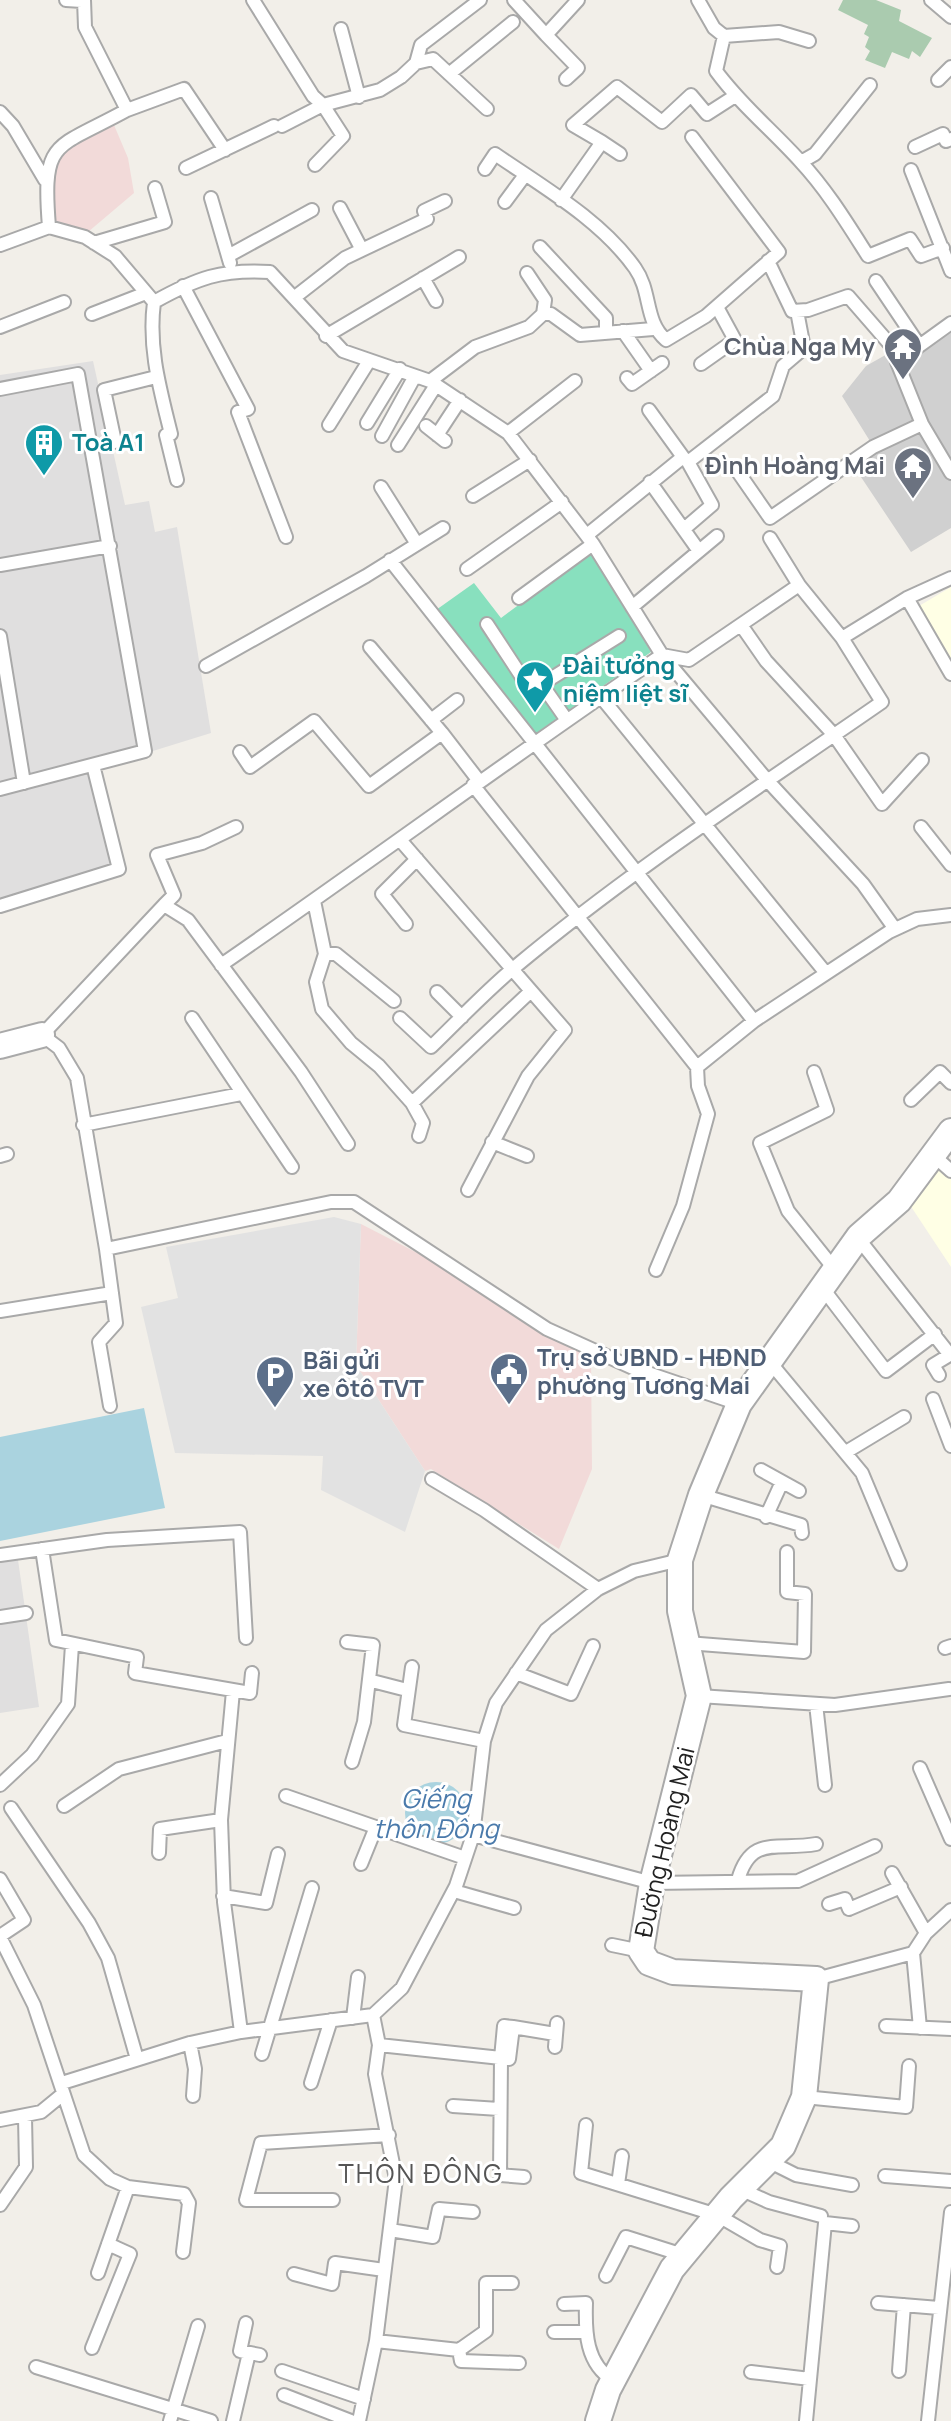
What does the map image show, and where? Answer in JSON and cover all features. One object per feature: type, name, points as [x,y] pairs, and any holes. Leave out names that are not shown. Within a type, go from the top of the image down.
[{"type":"street","points":[[0,1046],[42,1035]]},
{"type":"street","name":"Đường Hoàng Mai","points":[[816,1979],[673,1972],[649,1963],[641,1951],[652,1883],[699,1696],[680,1611],[680,1560],[701,1495],[739,1404],[858,1238],[942,1163],[951,1131]]},
{"type":"street","points":[[598,2421],[613,2380],[672,2269],[740,2189],[783,2146],[804,2097],[816,1979]]},
{"type":"lane","points":[[66,0],[83,1],[85,27],[127,110]]},
{"type":"lane","points":[[253,0],[313,96],[323,105],[343,136],[331,153],[315,165]]},
{"type":"lane","points":[[416,63],[421,45],[480,0]]},
{"type":"lane","points":[[514,0],[578,68],[566,79]]},
{"type":"lane","points":[[546,35],[578,0]]},
{"type":"lane","points":[[698,0],[714,28],[724,36],[779,32],[809,41]]},
{"type":"lane","points":[[931,0],[951,17]]},
{"type":"lane","points":[[449,74],[513,22]]},
{"type":"lane","points":[[341,29],[359,97]]},
{"type":"lane","points":[[724,36],[716,71],[735,96],[801,162],[839,209],[868,256],[910,239],[921,256],[944,239]]},
{"type":"lane","points":[[186,168],[323,105],[380,90],[416,63],[433,59],[487,109]]},
{"type":"lane","points":[[938,80],[951,67]]},
{"type":"lane","points":[[801,162],[815,154],[870,85]]},
{"type":"lane","points":[[620,154],[573,125],[617,87],[662,122],[691,95],[707,114],[735,96]]},
{"type":"lane","points":[[49,227],[45,180],[49,159],[55,150],[127,110],[184,89],[225,150]]},
{"type":"lane","points":[[0,112],[13,126],[45,180]]},
{"type":"lane","points":[[915,147],[943,134],[946,141],[951,139]]},
{"type":"lane","points":[[485,169],[495,154],[561,200],[634,267],[644,283],[653,329],[666,340],[717,307],[779,252],[692,137]]},
{"type":"lane","points":[[561,200],[602,142]]},
{"type":"lane","points":[[911,170],[944,239],[951,271]]},
{"type":"lane","points":[[505,202],[525,175]]},
{"type":"lane","points":[[94,243],[165,222],[155,188]]},
{"type":"lane","points":[[211,198],[232,270]]},
{"type":"lane","points":[[295,297],[345,258],[427,219],[424,211],[445,201]]},
{"type":"lane","points":[[340,208],[362,250]]},
{"type":"lane","points":[[228,256],[312,210]]},
{"type":"lane","points":[[0,245],[49,227],[94,243],[115,256],[150,297],[150,332],[156,377],[171,434],[166,435],[177,480]]},
{"type":"lane","points":[[540,247],[606,318],[606,333]]},
{"type":"lane","points":[[326,336],[459,257]]},
{"type":"lane","points":[[768,261],[792,311],[848,296],[901,357]]},
{"type":"lane","points":[[92,314],[232,270],[270,272],[343,351],[433,383],[508,433],[590,540],[662,655],[767,780],[863,884],[895,929]]},
{"type":"lane","points":[[398,445],[433,383],[475,347],[529,327],[543,314],[545,300],[527,273]]},
{"type":"lane","points":[[423,278],[436,301]]},
{"type":"lane","points":[[876,281],[919,345]]},
{"type":"lane","points":[[381,285],[388,298]]},
{"type":"lane","points":[[183,286],[248,409],[238,412],[286,537]]},
{"type":"lane","points":[[0,327],[64,302]]},
{"type":"lane","points":[[701,364],[735,340],[717,307]]},
{"type":"lane","points":[[519,598],[590,540],[650,482],[686,460],[773,396],[783,366],[804,348],[797,311]]},
{"type":"lane","points":[[543,314],[551,314],[580,335],[653,329]]},
{"type":"lane","points":[[951,323],[897,362],[922,424],[951,473]]},
{"type":"lane","points":[[623,331],[657,367],[632,384],[627,378]]},
{"type":"lane","points":[[329,425],[369,361]]},
{"type":"lane","points":[[367,423],[400,369]]},
{"type":"lane","points":[[0,389],[78,374],[145,751],[0,789]]},
{"type":"lane","points":[[382,436],[415,376]]},
{"type":"lane","points":[[115,442],[104,390],[156,377]]},
{"type":"lane","points":[[508,433],[575,381]]},
{"type":"lane","points":[[436,434],[460,400]]},
{"type":"lane","points":[[649,410],[686,460],[712,505],[684,529]]},
{"type":"lane","points":[[736,469],[770,518],[873,447],[922,424]]},
{"type":"lane","points":[[473,496],[530,460]]},
{"type":"lane","points":[[650,482],[699,551]]},
{"type":"lane","points":[[381,487],[417,544]]},
{"type":"lane","points":[[467,569],[562,502]]},
{"type":"lane","points":[[206,666],[443,528]]},
{"type":"lane","points":[[632,607],[717,536]]},
{"type":"lane","points":[[400,1018],[431,1047],[512,969],[576,917],[702,825],[882,702],[842,638],[799,585],[770,538]]},
{"type":"lane","points":[[0,565],[110,546]]},
{"type":"lane","points":[[390,560],[532,744],[754,1021]]},
{"type":"lane","points":[[842,638],[907,598],[951,578]]},
{"type":"lane","points":[[221,965],[401,841],[566,719],[662,655],[689,660],[799,585]]},
{"type":"lane","points":[[907,598],[951,674]]},
{"type":"lane","points":[[487,624],[531,691],[619,636]]},
{"type":"lane","points":[[741,625],[766,661],[834,735],[882,804],[922,760]]},
{"type":"lane","points":[[0,642],[24,783]]},
{"type":"lane","points":[[370,647],[442,733],[576,917],[697,1067],[698,1086],[708,1114],[683,1206],[656,1270]]},
{"type":"lane","points":[[543,686],[566,719]]},
{"type":"lane","points":[[601,697],[702,825],[825,972]]},
{"type":"lane","points":[[431,720],[457,700]]},
{"type":"lane","points":[[240,752],[250,767],[314,721],[369,786],[442,733]]},
{"type":"lane","points":[[0,906],[119,869],[93,765]]},
{"type":"lane","points":[[110,1406],[99,1342],[116,1323],[77,1078],[72,1064],[42,1035],[174,895],[157,855],[202,843],[236,827]]},
{"type":"lane","points":[[921,827],[951,865]]},
{"type":"lane","points":[[401,841],[565,1030],[528,1076],[468,1190]]},
{"type":"lane","points":[[406,924],[382,894],[417,859]]},
{"type":"lane","points":[[314,901],[325,954],[316,982],[322,1009],[412,1103],[423,1123],[419,1136]]},
{"type":"lane","points":[[164,905],[188,920],[301,1072],[348,1144]]},
{"type":"lane","points":[[697,1067],[754,1021],[895,929],[917,919],[951,915]]},
{"type":"lane","points":[[325,954],[336,954],[394,1001]]},
{"type":"lane","points":[[412,1103],[531,991]]},
{"type":"lane","points":[[437,992],[462,1017]]},
{"type":"lane","points":[[192,1018],[292,1167]]},
{"type":"lane","points":[[814,1072],[827,1110],[760,1143],[788,1211],[886,1371],[935,1334]]},
{"type":"lane","points":[[911,1100],[940,1072],[951,1083]]},
{"type":"lane","points":[[83,1125],[241,1094]]},
{"type":"lane","points":[[492,1142],[527,1156]]},
{"type":"lane","points":[[106,1249],[331,1202],[354,1202],[547,1329],[633,1368],[739,1404]]},
{"type":"lane","points":[[858,1238],[950,1355],[933,1365],[939,1375]]},
{"type":"lane","points":[[0,1311],[112,1293]]},
{"type":"lane","points":[[769,1361],[862,1473],[900,1564]]},
{"type":"lane","points":[[933,1399],[951,1446]]},
{"type":"lane","points":[[939,1412],[951,1405]]},
{"type":"lane","points":[[846,1452],[904,1417]]},
{"type":"lane","points":[[761,1470],[781,1484],[799,1491]]},
{"type":"lane","points":[[432,1479],[484,1510],[598,1589]]},
{"type":"lane","points":[[766,1517],[781,1484]]},
{"type":"lane","points":[[701,1495],[801,1525],[802,1533]]},
{"type":"lane","points":[[0,1555],[107,1540],[240,1532],[246,1638]]},
{"type":"lane","points":[[0,1785],[32,1755],[68,1704],[72,1641],[56,1640],[42,1549]]},
{"type":"lane","points":[[687,1643],[804,1652],[805,1594],[787,1592],[787,1552]]},
{"type":"lane","points":[[0,2120],[41,2112],[63,2088],[137,2059],[190,2043],[241,2032],[373,2015],[402,1988],[454,1891],[473,1835],[484,1741],[496,1703],[516,1673],[546,1630],[598,1589],[634,1571],[680,1560]]},
{"type":"lane","points":[[0,1617],[26,1613]]},
{"type":"lane","points":[[347,1642],[373,1645],[372,1681],[352,1762]]},
{"type":"lane","points":[[72,1645],[137,1657],[135,1673],[233,1691],[250,1693],[252,1673]]},
{"type":"lane","points":[[516,1673],[571,1694],[593,1646]]},
{"type":"lane","points":[[412,1667],[404,1725],[484,1741]]},
{"type":"lane","points":[[372,1681],[407,1690]]},
{"type":"lane","points":[[699,1696],[835,1705],[949,1689]]},
{"type":"lane","points":[[233,1691],[221,1820],[223,1896],[241,2032]]},
{"type":"lane","points":[[816,1704],[825,1785]]},
{"type":"lane","points":[[64,1806],[119,1769],[227,1741]]},
{"type":"lane","points":[[920,1768],[946,1820],[951,1839]]},
{"type":"lane","points":[[286,1796],[465,1858]]},
{"type":"lane","points":[[11,1808],[89,1923],[108,1958],[137,2059]]},
{"type":"lane","points":[[159,1853],[160,1829],[221,1820]]},
{"type":"lane","points":[[361,1864],[376,1827]]},
{"type":"lane","points":[[473,1835],[652,1883],[798,1881],[875,1846]]},
{"type":"lane","points":[[738,1880],[744,1860],[757,1848],[816,1844]]},
{"type":"lane","points":[[223,1896],[266,1903],[278,1854]]},
{"type":"lane","points":[[892,1873],[926,1933]]},
{"type":"lane","points":[[0,1879],[24,1920],[0,1936],[34,2005],[84,2155],[110,2179],[128,2187],[184,2194],[189,2203],[183,2252]]},
{"type":"lane","points":[[829,1904],[845,1899],[849,1909],[901,1887]]},
{"type":"lane","points":[[262,2054],[312,1888]]},
{"type":"lane","points":[[454,1891],[514,1908]]},
{"type":"lane","points":[[920,2028],[913,1953],[926,1933],[951,1910]]},
{"type":"lane","points":[[612,1945],[641,1951]]},
{"type":"lane","points":[[816,1979],[913,1953]]},
{"type":"lane","points":[[353,2018],[358,1977]]},
{"type":"lane","points":[[359,2421],[376,2341],[396,2179],[375,2074],[379,2045],[373,2015]]},
{"type":"lane","points":[[311,2083],[331,2020]]},
{"type":"lane","points":[[886,2026],[951,2029]]},
{"type":"lane","points":[[379,2045],[509,2059],[513,2027],[556,2035]]},
{"type":"lane","points":[[190,2043],[195,2069],[193,2096]]},
{"type":"lane","points":[[501,2058],[500,2175],[524,2177]]},
{"type":"lane","points":[[804,2097],[906,2107],[909,2066]]},
{"type":"lane","points":[[453,2106],[499,2109]]},
{"type":"lane","points":[[0,2205],[26,2167],[25,2117]]},
{"type":"lane","points":[[586,2125],[581,2173],[717,2215],[760,2240],[780,2246],[777,2267]]},
{"type":"lane","points":[[333,2200],[246,2200],[261,2143],[389,2135]]},
{"type":"lane","points":[[618,2184],[622,2156]]},
{"type":"lane","points":[[768,2161],[796,2175],[852,2185]]},
{"type":"lane","points":[[885,2176],[951,2181]]},
{"type":"lane","points":[[98,2273],[128,2187]]},
{"type":"lane","points":[[740,2189],[769,2202],[821,2216]]},
{"type":"lane","points":[[390,2230],[433,2237],[439,2209],[473,2212]]},
{"type":"lane","points":[[928,2421],[951,2212]]},
{"type":"lane","points":[[806,2421],[825,2223],[852,2226]]},
{"type":"lane","points":[[606,2276],[626,2237],[683,2255]]},
{"type":"lane","points":[[92,2348],[130,2254],[108,2244]]},
{"type":"lane","points":[[294,2274],[332,2284],[335,2263],[384,2270]]},
{"type":"lane","points":[[376,2341],[459,2350],[486,2331],[486,2283],[512,2283]]},
{"type":"lane","points":[[564,2304],[586,2303],[585,2332],[598,2371],[613,2380]]},
{"type":"lane","points":[[878,2303],[939,2308]]},
{"type":"lane","points":[[899,2371],[904,2305]]},
{"type":"lane","points":[[233,2421],[255,2354],[240,2351],[246,2323]]},
{"type":"lane","points":[[172,2415],[198,2326]]},
{"type":"lane","points":[[554,2332],[585,2332]]},
{"type":"lane","points":[[459,2350],[461,2361],[519,2363]]},
{"type":"lane","points":[[36,2367],[172,2415],[211,2421]]},
{"type":"lane","points":[[282,2371],[364,2399]]},
{"type":"lane","points":[[751,2372],[810,2379]]},
{"type":"lane","points":[[284,2395],[351,2421]]},
{"type":"shaded area","points":[[843,0],[876,0],[901,10],[899,21],[932,38],[920,57],[912,51],[909,59],[892,52],[885,68],[865,60],[870,51],[865,47],[869,37],[864,34],[868,25],[838,10]]},
{"type":"shaded area","points":[[114,125],[128,158],[134,193],[88,232],[55,223],[54,160],[58,154]]},
{"type":"shaded area","points":[[951,325],[951,528],[911,552],[857,471],[873,446],[842,396],[866,366],[889,353],[901,359]]},
{"type":"shaded area","points":[[93,361],[125,505],[149,501],[155,532],[177,527],[211,733],[98,768],[123,873],[0,911],[0,375]]},
{"type":"shaded area","points":[[951,587],[951,661],[919,606]]},
{"type":"shaded area","points":[[937,1161],[951,1173],[951,1267],[906,1199]]},
{"type":"shaded area","name":"Bãi gửi xe ôtô TVT","points":[[334,1217],[361,1224],[356,1365],[425,1471],[405,1532],[321,1490],[323,1456],[175,1453],[141,1307],[178,1298],[166,1247]]},
{"type":"shaded area","points":[[361,1224],[433,1261],[591,1358],[592,1469],[559,1549],[431,1469],[425,1471],[356,1365]]},
{"type":"shaded area","points":[[18,1560],[39,1707],[0,1713],[0,1562]]},
{"type":"green space","points":[[593,550],[651,652],[531,737],[436,610],[474,583],[501,618]]},
{"type":"water","points":[[144,1408],[165,1508],[0,1541],[0,1437]]},
{"type":"water","name":"Giếng thôn Đông","points":[[436,1782],[448,1784],[458,1791],[465,1801],[465,1825],[458,1835],[448,1842],[436,1844],[424,1842],[414,1835],[407,1825],[405,1813],[407,1801],[414,1791],[424,1784]]},
{"type":"place","name":"Chùa Nga My","points":[[903,381]]},
{"type":"place","name":"Toà A1","points":[[44,477]]},
{"type":"place","name":"Đình Hoàng Mai","points":[[913,500]]},
{"type":"place","name":"Đài tưởng niệm liệt sĩ","points":[[535,714]]},
{"type":"place","name":"Trụ sở UBND - HĐND phường Tương Mai","points":[[509,1406]]},
{"type":"place","name":"Bãi gửi xe ôtô TVT","points":[[275,1409]]},
{"type":"district","name":"THÔN ĐÔNG","points":[[421,2174]]}]
